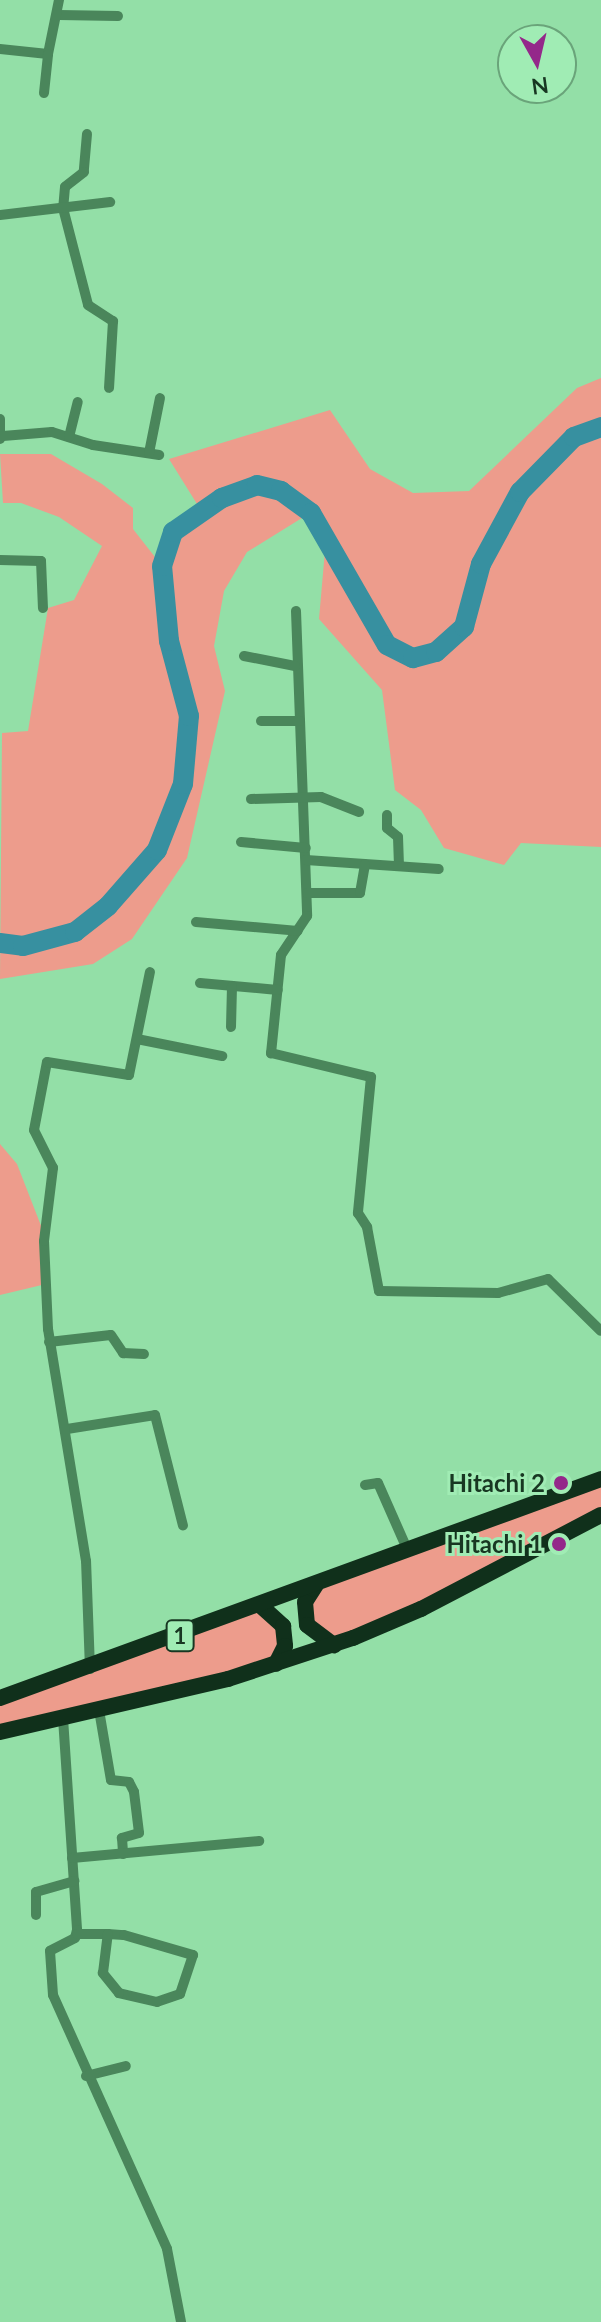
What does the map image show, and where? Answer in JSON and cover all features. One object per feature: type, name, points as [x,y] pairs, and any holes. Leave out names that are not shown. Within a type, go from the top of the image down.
[{"type":"highway","name":"1","points":[[0,1698],[90,1669],[601,1479]]},
{"type":"highway","name":"1","points":[[0,1732],[276,1664],[334,1645],[421,1609],[601,1515]]},
{"type":"highway","points":[[317,1584],[305,1602],[307,1625],[334,1645]]},
{"type":"highway","points":[[261,1606],[283,1626],[285,1646],[276,1664]]},
{"type":"street","points":[[44,93],[59,0]]},
{"type":"street","points":[[59,15],[118,16]]},
{"type":"street","points":[[0,49],[48,54]]},
{"type":"street","points":[[87,134],[87,166],[82,176],[65,187],[63,208],[88,305],[113,321],[109,388]]},
{"type":"street","points":[[0,215],[110,202]]},
{"type":"street","points":[[0,419],[1,438],[52,432],[154,454],[160,398]]},
{"type":"street","points":[[69,437],[78,402]]},
{"type":"street","points":[[0,560],[41,561],[43,608]]},
{"type":"street","points":[[296,611],[295,666],[306,848],[306,919],[281,955],[273,1056],[371,1077],[358,1213],[367,1227],[379,1291],[498,1293],[548,1279],[601,1331]]},
{"type":"street","points":[[244,656],[295,666]]},
{"type":"street","points":[[261,721],[300,721]]},
{"type":"street","points":[[251,799],[321,797],[359,812]]},
{"type":"street","points":[[387,815],[387,828],[398,837],[399,866]]},
{"type":"street","points":[[241,842],[306,848]]},
{"type":"street","points":[[306,860],[439,869]]},
{"type":"street","points":[[307,893],[360,893],[365,864]]},
{"type":"street","points":[[196,922],[298,931]]},
{"type":"street","points":[[90,1669],[86,1561],[67,1429],[49,1342],[44,1241],[53,1168],[34,1130],[46,1064],[126,1076],[150,972]]},
{"type":"street","points":[[200,983],[278,990]]},
{"type":"street","points":[[231,1027],[232,986]]},
{"type":"street","points":[[137,1039],[222,1056]]},
{"type":"street","points":[[49,1342],[111,1335],[123,1353],[144,1354]]},
{"type":"street","points":[[67,1429],[155,1415],[183,1526]]},
{"type":"street","points":[[365,1485],[378,1483],[408,1551]]},
{"type":"street","points":[[99,1710],[111,1780],[129,1782],[134,1792],[139,1833],[122,1838],[123,1854]]},
{"type":"street","points":[[63,1718],[77,1934]]},
{"type":"street","points":[[72,1858],[259,1841]]},
{"type":"street","points":[[36,1915],[36,1892],[74,1881]]},
{"type":"street","points":[[108,1934],[103,1973],[119,1993],[157,2002],[180,1994],[193,1955],[152,1941],[108,1934],[77,1934],[49,1957],[56,2008],[167,2249],[181,2322]]},
{"type":"street","points":[[86,2076],[126,2066]]},
{"type":"shaded area","points":[[601,378],[601,847],[521,843],[504,865],[444,848],[421,810],[395,790],[382,690],[319,619],[326,539],[310,513],[247,552],[224,591],[214,646],[225,691],[187,858],[132,939],[93,964],[0,979],[2,733],[28,731],[48,608],[74,600],[102,546],[59,517],[21,503],[3,503],[0,454],[51,454],[102,484],[133,508],[133,529],[162,566],[173,532],[202,512],[169,459],[330,410],[370,469],[413,493],[469,491],[577,388]]},
{"type":"shaded area","points":[[0,1144],[17,1164],[45,1236],[46,1284],[0,1295]]},
{"type":"shaded area","points":[[601,1479],[601,1515],[421,1609],[322,1641],[305,1602],[309,1592]]},
{"type":"shaded area","points":[[261,1606],[283,1626],[276,1664],[0,1732],[0,1698]]},
{"type":"waterway","points":[[0,943],[23,946],[75,932],[108,906],[157,850],[183,784],[189,716],[169,641],[162,566],[173,532],[222,498],[257,485],[281,491],[311,513],[387,645],[413,658],[436,652],[464,627],[481,564],[520,492],[574,437],[601,427]]},
{"type":"place","name":"Hitachi 2","points":[[561,1483]]},
{"type":"place","name":"Hitachi 1","points":[[559,1544]]}]
